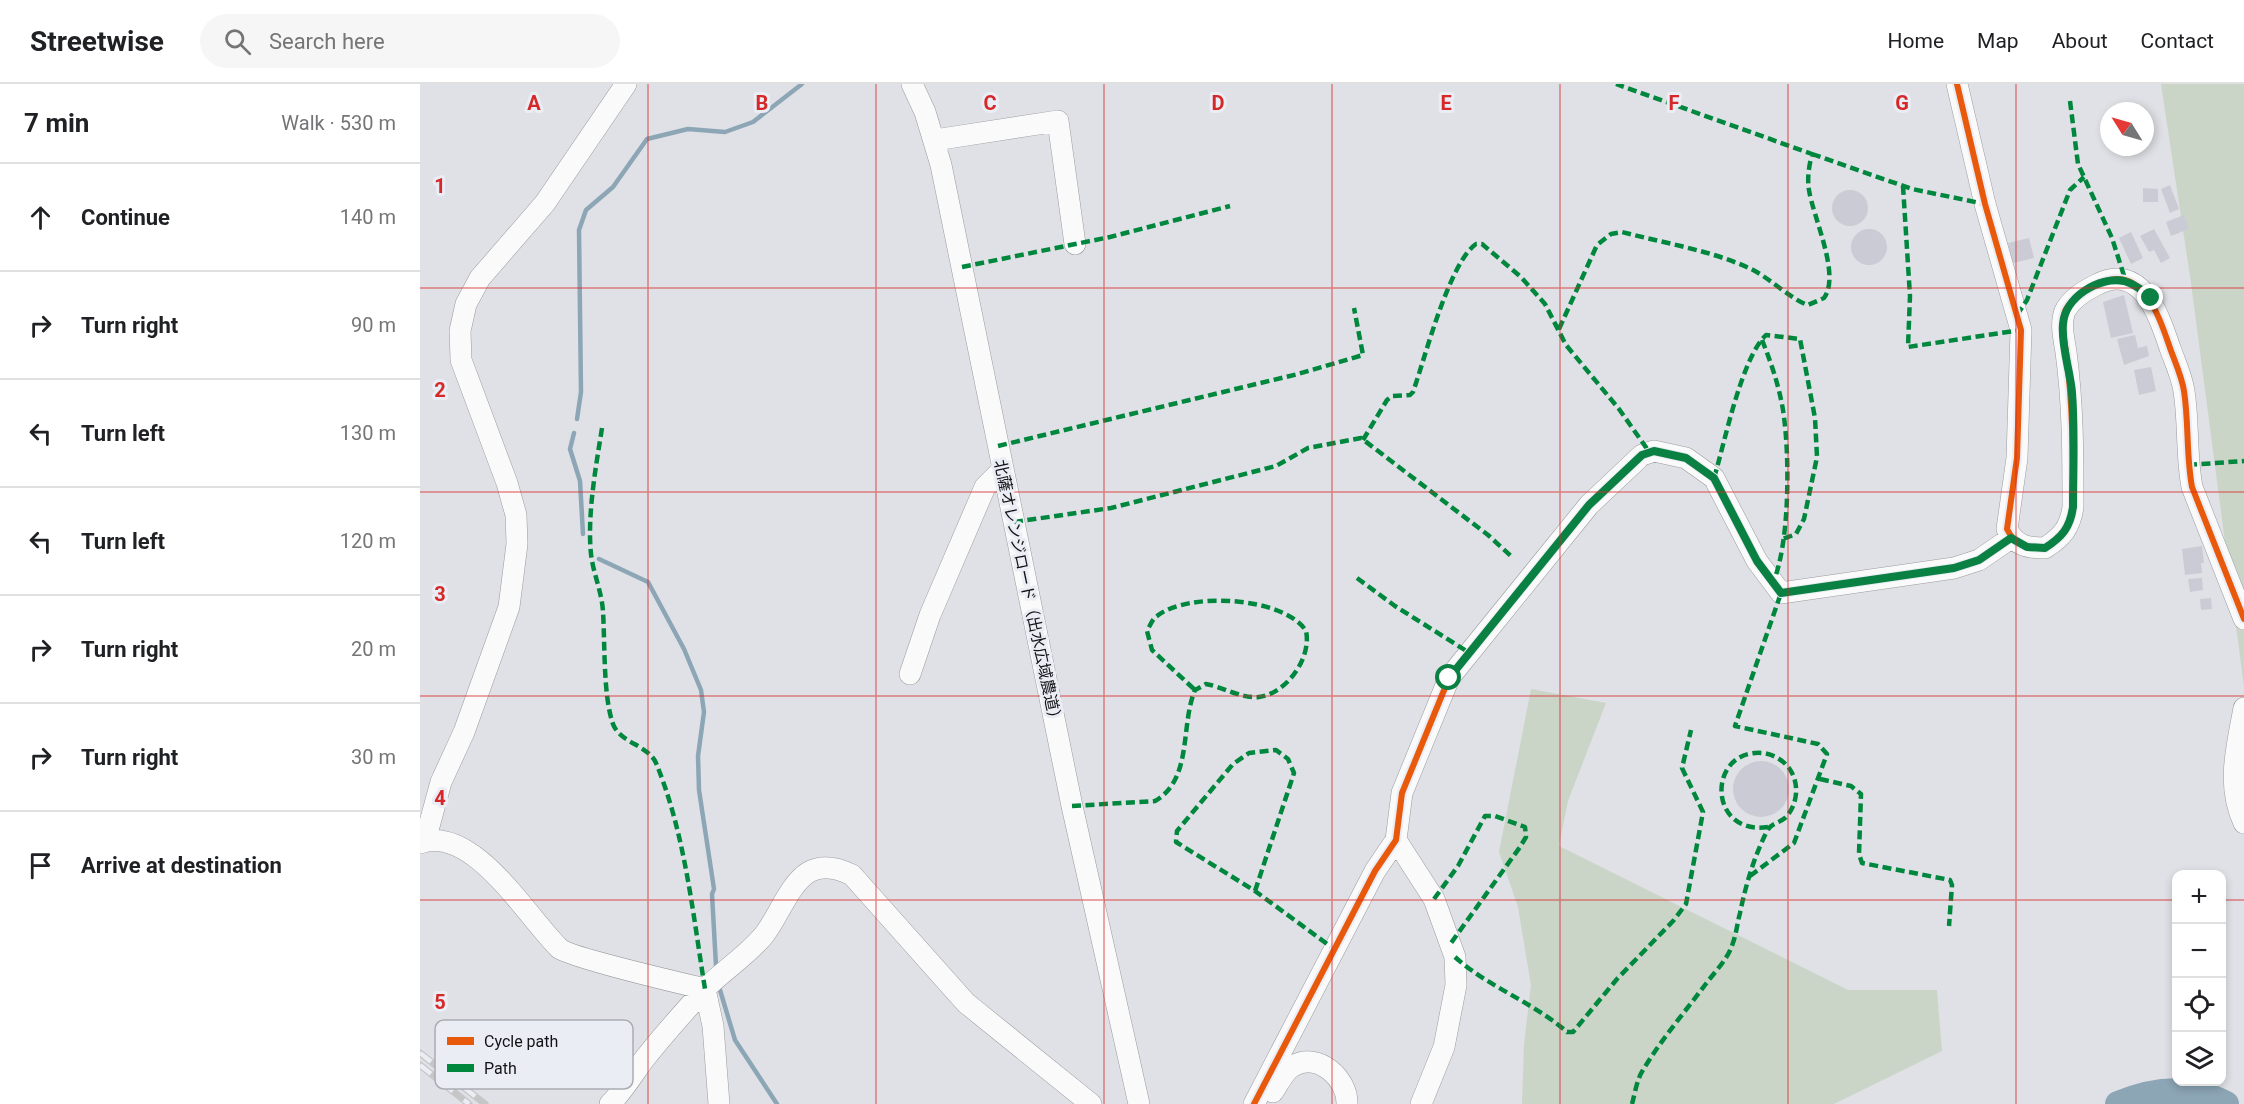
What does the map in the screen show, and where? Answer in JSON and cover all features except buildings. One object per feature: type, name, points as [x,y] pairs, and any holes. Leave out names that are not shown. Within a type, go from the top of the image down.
[{"type":"street","points":[[626,84],[545,203],[480,278],[466,304],[460,331],[461,360],[507,483],[516,515],[517,544],[509,607],[464,732],[441,782],[422,835],[457,844],[492,870],[561,950],[705,989]]},
{"type":"street","name":"北薩オレンジロード（出水広域農道）","points":[[912,84],[935,140],[1072,806],[1138,1104]]},
{"type":"street","points":[[1957,84],[1985,204],[2021,330],[2017,458],[2007,530],[2011,538],[2027,547],[2045,548],[2064,534],[2071,523],[2073,507],[2072,393],[2062,325],[2065,312],[2080,295],[2101,282],[2126,282],[2139,287],[2151,298],[2157,311],[2184,389],[2188,465],[2192,487],[2244,619]]},
{"type":"street","points":[[935,140],[1058,121],[1075,244]]},
{"type":"street","points":[[1256,1102],[1375,871],[1396,840],[1402,793],[1449,678],[1589,505],[1642,455],[1654,451],[1686,458],[1714,478],[1757,561],[1781,593],[1954,568],[1979,560],[2011,538]]},
{"type":"street","points":[[910,674],[930,615],[985,487],[1003,469]]},
{"type":"street","points":[[2244,708],[2233,768],[2234,796],[2244,823]]},
{"type":"street","points":[[1396,840],[1434,899],[1455,957],[1456,985],[1444,1047],[1421,1104]]},
{"type":"street","points":[[633,1076],[645,1058],[705,989],[745,956],[764,934],[784,905],[791,890],[806,874],[817,868],[827,867],[852,875],[869,891],[966,1003],[1091,1104]]},
{"type":"street","points":[[705,989],[713,1026],[719,1104]]},
{"type":"street","points":[[1256,1102],[1272,1094],[1288,1069],[1304,1062],[1314,1062],[1328,1069],[1340,1079],[1346,1087],[1347,1104]]},
{"type":"street","points":[[610,1104],[625,1089]]},
{"type":"green space","points":[[2161,84],[2244,84],[2244,687],[2191,283]]},
{"type":"green space","points":[[1531,689],[1606,703],[1568,801],[1559,846],[1848,990],[1937,990],[1942,1051],[1834,1104],[1522,1104],[1524,1044],[1531,985],[1518,907],[1499,852]]},
{"type":"waterway","points":[[577,419],[581,392],[579,230],[586,210],[613,187],[647,139],[688,129],[725,132],[753,122],[802,84]]},
{"type":"waterway","points":[[574,433],[570,449],[580,481],[583,534]]},
{"type":"waterway","points":[[599,559],[648,582],[684,649],[701,690],[704,712],[698,756],[699,790],[714,889],[712,894],[716,966]]},
{"type":"waterway","points":[[720,990],[735,1040],[777,1104]]},
{"type":"waterway","points":[[2118,1104],[2145,1095],[2172,1091],[2199,1094],[2226,1104]]},
{"type":"railway","points":[[420,1053],[435,1065]]},
{"type":"railway","points":[[420,1065],[435,1077]]},
{"type":"railway","points":[[450,1089],[469,1104]]},
{"type":"railway","points":[[466,1089],[485,1104]]},
{"type":"marked path","points":[[1559,329],[1597,245],[1611,234],[1622,232],[1734,262],[1757,272],[1808,305],[1824,298],[1828,288],[1828,261],[1808,186],[1812,154],[1616,84]]},
{"type":"marked path","points":[[2070,101],[2078,164],[2112,238],[2126,282]]},
{"type":"marked path","points":[[1812,154],[1912,189],[1985,204]]},
{"type":"marked path","points":[[2017,315],[2027,300],[2070,190],[2084,177]]},
{"type":"marked path","points":[[1903,186],[1910,296],[1908,347],[2021,330]]},
{"type":"marked path","points":[[962,267],[1110,237],[1230,206]]},
{"type":"marked path","points":[[1363,440],[1387,400],[1392,396],[1410,395],[1413,392],[1439,312],[1456,270],[1466,254],[1476,244],[1482,244],[1521,277],[1545,304],[1566,345],[1619,409],[1650,453]]},
{"type":"marked path","points":[[998,446],[1298,374],[1363,355],[1354,308]]},
{"type":"marked path","points":[[1714,478],[1741,381],[1757,347],[1766,335],[1800,339],[1815,418],[1817,457],[1804,519],[1796,534],[1783,539]]},
{"type":"marked path","points":[[1762,340],[1781,401],[1787,450],[1787,498],[1783,545],[1773,583]]},
{"type":"marked path","points":[[602,428],[593,491],[590,539],[592,561],[602,605],[606,684],[610,712],[613,724],[622,736],[652,757],[666,790],[687,874],[705,989]]},
{"type":"marked path","points":[[1014,522],[1111,508],[1276,466],[1308,448],[1361,438],[1488,535],[1512,557]]},
{"type":"marked path","points":[[2188,465],[2244,461]]},
{"type":"marked path","points":[[1357,578],[1395,606],[1468,652]]},
{"type":"marked path","points":[[1750,876],[1794,843],[1827,754],[1818,744],[1735,726],[1781,593]]},
{"type":"marked path","points":[[1072,806],[1155,801],[1167,791],[1180,766],[1195,690],[1206,684],[1246,696],[1259,697],[1279,689],[1295,673],[1301,663],[1307,641],[1306,631],[1295,620],[1278,611],[1235,601],[1190,603],[1171,608],[1155,617],[1147,631],[1152,650],[1195,690]]},
{"type":"marked path","points":[[1455,957],[1468,968],[1554,1021],[1567,1032],[1573,1032],[1617,979],[1674,920],[1686,904],[1703,812],[1682,768],[1691,730]]},
{"type":"marked path","points":[[1255,891],[1294,773],[1288,759],[1276,750],[1249,753],[1233,764],[1177,831],[1176,842],[1255,891],[1334,949]]},
{"type":"marked path","points":[[1632,1104],[1639,1078],[1650,1059],[1729,953],[1748,881],[1762,841],[1768,829],[1785,818],[1793,807],[1796,794],[1795,780],[1784,762],[1762,753],[1744,755],[1731,764],[1724,777],[1722,792],[1725,806],[1734,819],[1748,826],[1768,827]]},
{"type":"marked path","points":[[1820,779],[1851,786],[1861,794],[1859,854],[1862,863],[1950,880],[1952,885],[1949,926]]},
{"type":"marked path","points":[[1434,899],[1458,866],[1485,816],[1495,816],[1525,827],[1526,837],[1520,847],[1451,943]]},
{"type":"cycle path","points":[[1957,84],[1985,204],[2021,330],[2017,458],[2007,529],[2010,535],[2023,545],[2045,548],[2061,536],[2067,526],[2073,507],[2073,449],[2070,391],[2063,331],[2065,311],[2078,296],[2096,285],[2112,280],[2125,280],[2137,286],[2154,308],[2178,370],[2186,403],[2192,487],[2244,619]]},
{"type":"cycle path","points":[[1254,1104],[1375,871],[1396,840],[1402,793],[1449,678],[1589,505],[1642,455],[1654,451],[1686,458],[1714,478],[1757,561],[1781,593],[1954,568],[1979,560],[2011,538]]},
{"type":"route","points":[[1449,678],[1589,505],[1642,455],[1654,451],[1686,458],[1714,478],[1722,489],[1757,561],[1781,593],[1954,568],[1979,560],[2011,538],[2027,547],[2045,548],[2064,534],[2071,523],[2073,507],[2072,393],[2062,325],[2065,312],[2074,300],[2101,282],[2116,280],[2126,282],[2139,287],[2151,298]]}]
